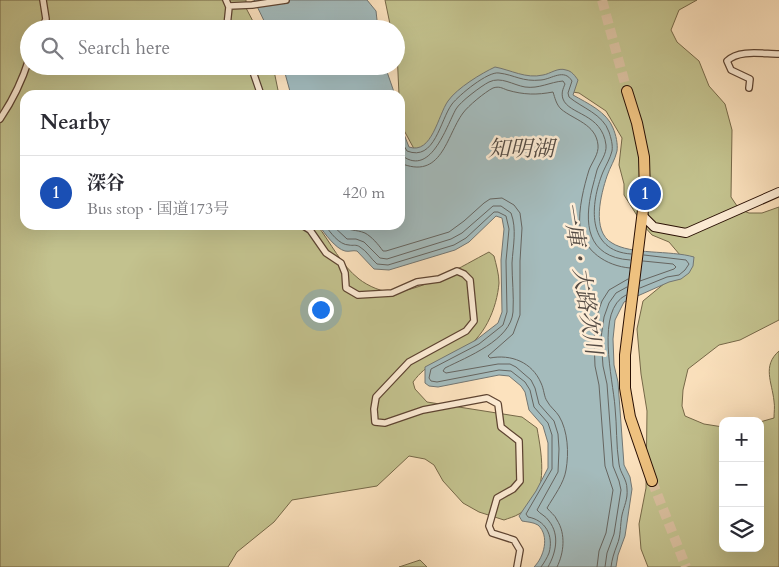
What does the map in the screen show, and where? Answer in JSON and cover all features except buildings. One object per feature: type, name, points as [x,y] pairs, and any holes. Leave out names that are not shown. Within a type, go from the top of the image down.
[{"type":"highway","points":[[627,91],[637,123],[644,157],[645,194],[625,355],[626,388],[630,417],[652,481]]},
{"type":"street","points":[[43,0],[46,20]]},
{"type":"street","points":[[227,20],[227,3],[252,5],[286,0]]},
{"type":"street","points":[[749,88],[750,79],[730,70],[727,61],[731,56],[742,54],[779,54]]},
{"type":"street","points":[[0,119],[10,104],[24,75]]},
{"type":"street","points":[[254,75],[260,90]]},
{"type":"street","points":[[643,216],[654,228],[686,233],[779,192]]},
{"type":"street","points":[[310,230],[326,253],[340,263],[345,273],[346,288],[358,294],[392,294],[417,282],[439,279],[457,271],[464,274],[470,280],[474,321],[466,331],[408,362],[376,397],[374,409],[375,422],[385,423],[423,410],[487,398],[498,404],[502,427],[520,440],[520,480],[513,488],[497,498],[489,526],[492,533],[514,540],[520,550],[517,567]]},
{"type":"shaded area","points":[[0,0],[246,0],[246,8],[252,20],[20,20],[20,75],[275,75],[278,90],[20,90],[20,230],[320,230],[341,261],[363,282],[390,292],[407,290],[431,282],[489,252],[494,256],[499,283],[498,293],[488,322],[476,339],[468,346],[429,366],[413,382],[415,389],[427,402],[522,417],[537,428],[541,451],[542,476],[536,498],[529,507],[517,515],[504,520],[479,512],[463,503],[443,481],[434,465],[425,459],[409,456],[377,486],[292,500],[274,522],[237,552],[228,567],[0,567]]},
{"type":"shaded area","points":[[385,0],[697,0],[679,10],[671,30],[677,42],[699,61],[709,86],[725,104],[732,130],[731,197],[739,209],[749,213],[762,213],[779,207],[779,320],[740,340],[719,345],[688,369],[683,390],[682,406],[685,416],[704,424],[719,426],[719,552],[764,552],[764,421],[774,418],[769,368],[779,351],[779,567],[648,567],[641,549],[639,524],[646,488],[647,411],[637,329],[643,301],[677,273],[680,255],[669,242],[652,235],[643,225],[624,195],[624,184],[619,165],[622,138],[606,111],[579,93],[548,88],[419,158],[405,132],[405,90],[399,90],[398,75],[405,75],[405,20],[389,20]]},
{"type":"shaded area","points":[[420,560],[427,567],[399,567]]},
{"type":"water","points":[[254,0],[367,0],[376,11],[377,20],[264,20]]},
{"type":"water","name":"知明湖","points":[[495,67],[531,76],[543,75],[560,69],[573,74],[578,80],[573,95],[596,108],[606,117],[613,128],[616,140],[617,151],[607,176],[600,202],[600,221],[606,237],[620,247],[694,257],[693,266],[689,273],[681,279],[669,282],[624,302],[615,320],[613,339],[614,365],[618,382],[624,465],[630,477],[632,489],[625,536],[616,567],[534,567],[543,552],[544,535],[538,525],[522,521],[519,516],[536,491],[548,468],[548,443],[543,426],[529,410],[525,392],[521,386],[509,376],[499,375],[438,387],[429,386],[425,383],[425,367],[476,340],[498,323],[502,312],[501,260],[504,229],[502,218],[496,216],[469,242],[455,250],[389,270],[374,269],[357,251],[342,250],[330,240],[323,230],[405,230],[405,137],[409,147],[417,148],[423,145],[429,140],[444,107],[452,96],[483,73]]},
{"type":"water","points":[[285,75],[388,75],[393,90],[290,90]]},
{"type":"tunnel","points":[[602,0],[627,91]]},
{"type":"tunnel","points":[[652,481],[686,567]]},
{"type":"place","name":"深谷","points":[[645,194]]},
{"type":"water label","name":"一庫・大路次川","points":[[583,278]]}]
